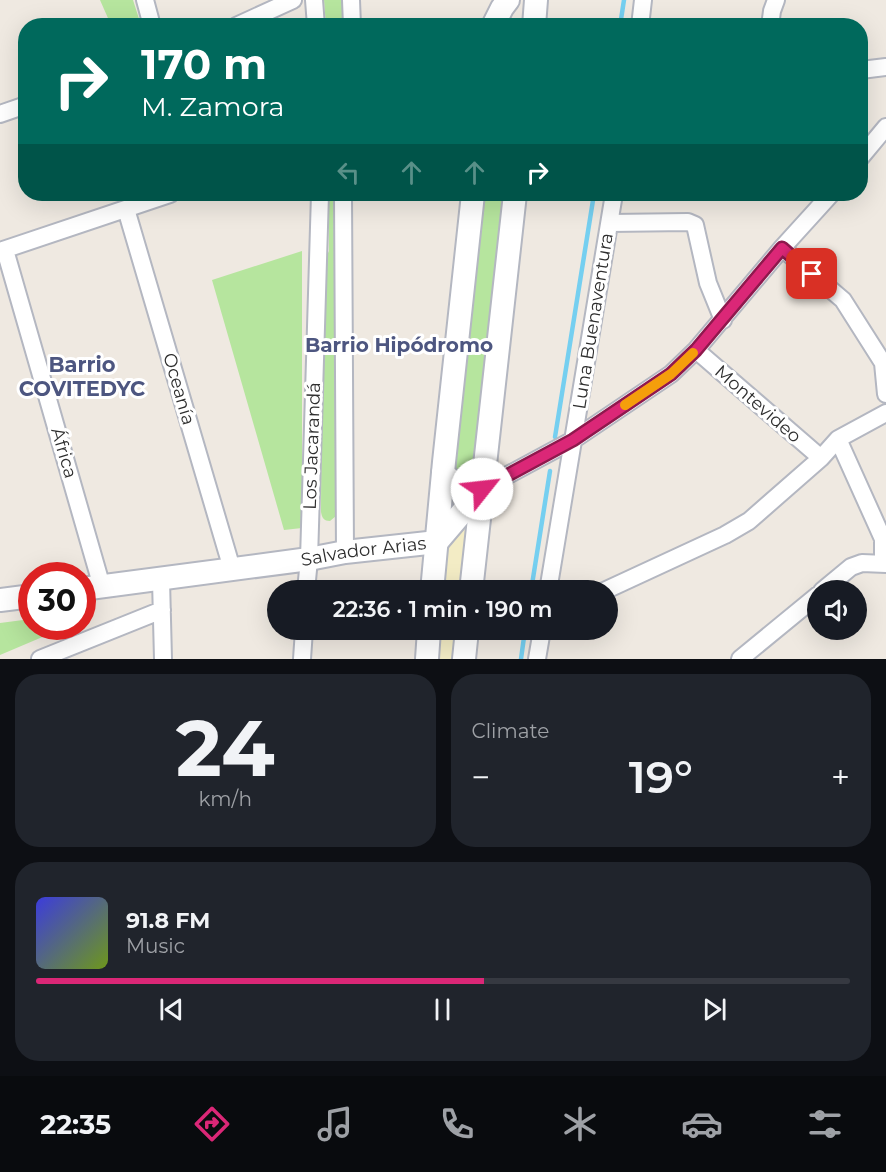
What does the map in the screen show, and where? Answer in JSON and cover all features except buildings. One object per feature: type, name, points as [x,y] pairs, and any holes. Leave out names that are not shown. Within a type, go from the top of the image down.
[{"type":"street","points":[[145,0],[150,18]]},
{"type":"street","points":[[254,18],[293,0]]},
{"type":"street","points":[[314,0],[315,18]]},
{"type":"street","points":[[351,0],[352,18]]},
{"type":"street","points":[[493,18],[495,0]]},
{"type":"street","points":[[496,18],[508,0]]},
{"type":"street","points":[[535,18],[536,0]]},
{"type":"street","points":[[641,18],[643,0]]},
{"type":"street","points":[[771,18],[776,0]]},
{"type":"street","points":[[868,69],[886,67]]},
{"type":"street","points":[[0,114],[18,108]]},
{"type":"street","points":[[868,149],[886,127]]},
{"type":"street","points":[[2,250],[149,201]]},
{"type":"street","name":"Los Jacarandá","points":[[307,580],[320,201]]},
{"type":"street","name":"Los Jacarandá","points":[[343,201],[345,552]]},
{"type":"street","points":[[433,580],[472,201]]},
{"type":"street","points":[[472,580],[514,201]]},
{"type":"street","name":"Luna Buenaventura","points":[[550,580],[613,201]]},
{"type":"street","name":"Salvador Arias","points":[[96,588],[309,559],[345,552],[437,542],[482,489],[573,440],[671,374],[723,320],[820,201]]},
{"type":"street","name":"Oceanía","points":[[126,209],[232,569]]},
{"type":"street","points":[[610,223],[688,222],[695,225],[708,283],[723,320]]},
{"type":"street","points":[[782,248],[843,300],[879,341],[886,394]]},
{"type":"street","name":"África","points":[[2,250],[85,562]]},
{"type":"street","name":"Montevideo","points":[[696,350],[821,458]]},
{"type":"street","points":[[618,585],[725,535],[749,521],[821,458],[838,439],[886,413]]},
{"type":"street","points":[[835,580],[851,567],[862,563],[884,563],[883,539],[838,439]]},
{"type":"street","points":[[443,473],[452,481],[463,482],[473,479],[485,466]]},
{"type":"street","points":[[161,580],[163,659]]},
{"type":"street","points":[[0,600],[18,598]]},
{"type":"street","points":[[740,659],[807,604]]},
{"type":"street","points":[[40,659],[162,610]]},
{"type":"street","points":[[302,659],[303,640]]},
{"type":"street","points":[[427,659],[428,640]]},
{"type":"street","points":[[464,659],[466,640]]},
{"type":"street","points":[[537,659],[540,640]]},
{"type":"green space","points":[[100,0],[133,0],[139,18],[108,18]]},
{"type":"green space","points":[[324,0],[342,0],[343,18],[325,18]]},
{"type":"green space","points":[[329,201],[336,201],[336,516],[330,521],[324,519],[321,512],[322,277],[329,251]]},
{"type":"green space","points":[[482,201],[504,201],[474,462],[455,472],[453,465]]},
{"type":"green space","points":[[302,251],[302,528],[284,530],[212,280]]},
{"type":"green space","points":[[18,621],[18,640],[35,640],[0,655],[0,623]]},
{"type":"sand","points":[[469,521],[464,580],[441,580],[445,541]]},
{"type":"sand","points":[[435,640],[458,640],[456,659],[433,659]]},
{"type":"waterway","points":[[621,18],[624,0]]},
{"type":"waterway","points":[[555,437],[593,201]]},
{"type":"waterway","points":[[533,580],[550,471]]},
{"type":"waterway","points":[[521,659],[524,640]]},
{"type":"slow traffic","points":[[625,405],[671,374],[693,353]]},
{"type":"district","name":"Barrio Hipódromo","points":[[399,345]]},
{"type":"district","name":"Barrio COVITEDYC","points":[[82,377]]},
{"type":"route","points":[[482,489],[573,440],[671,374],[723,320],[782,248],[812,274]]}]
